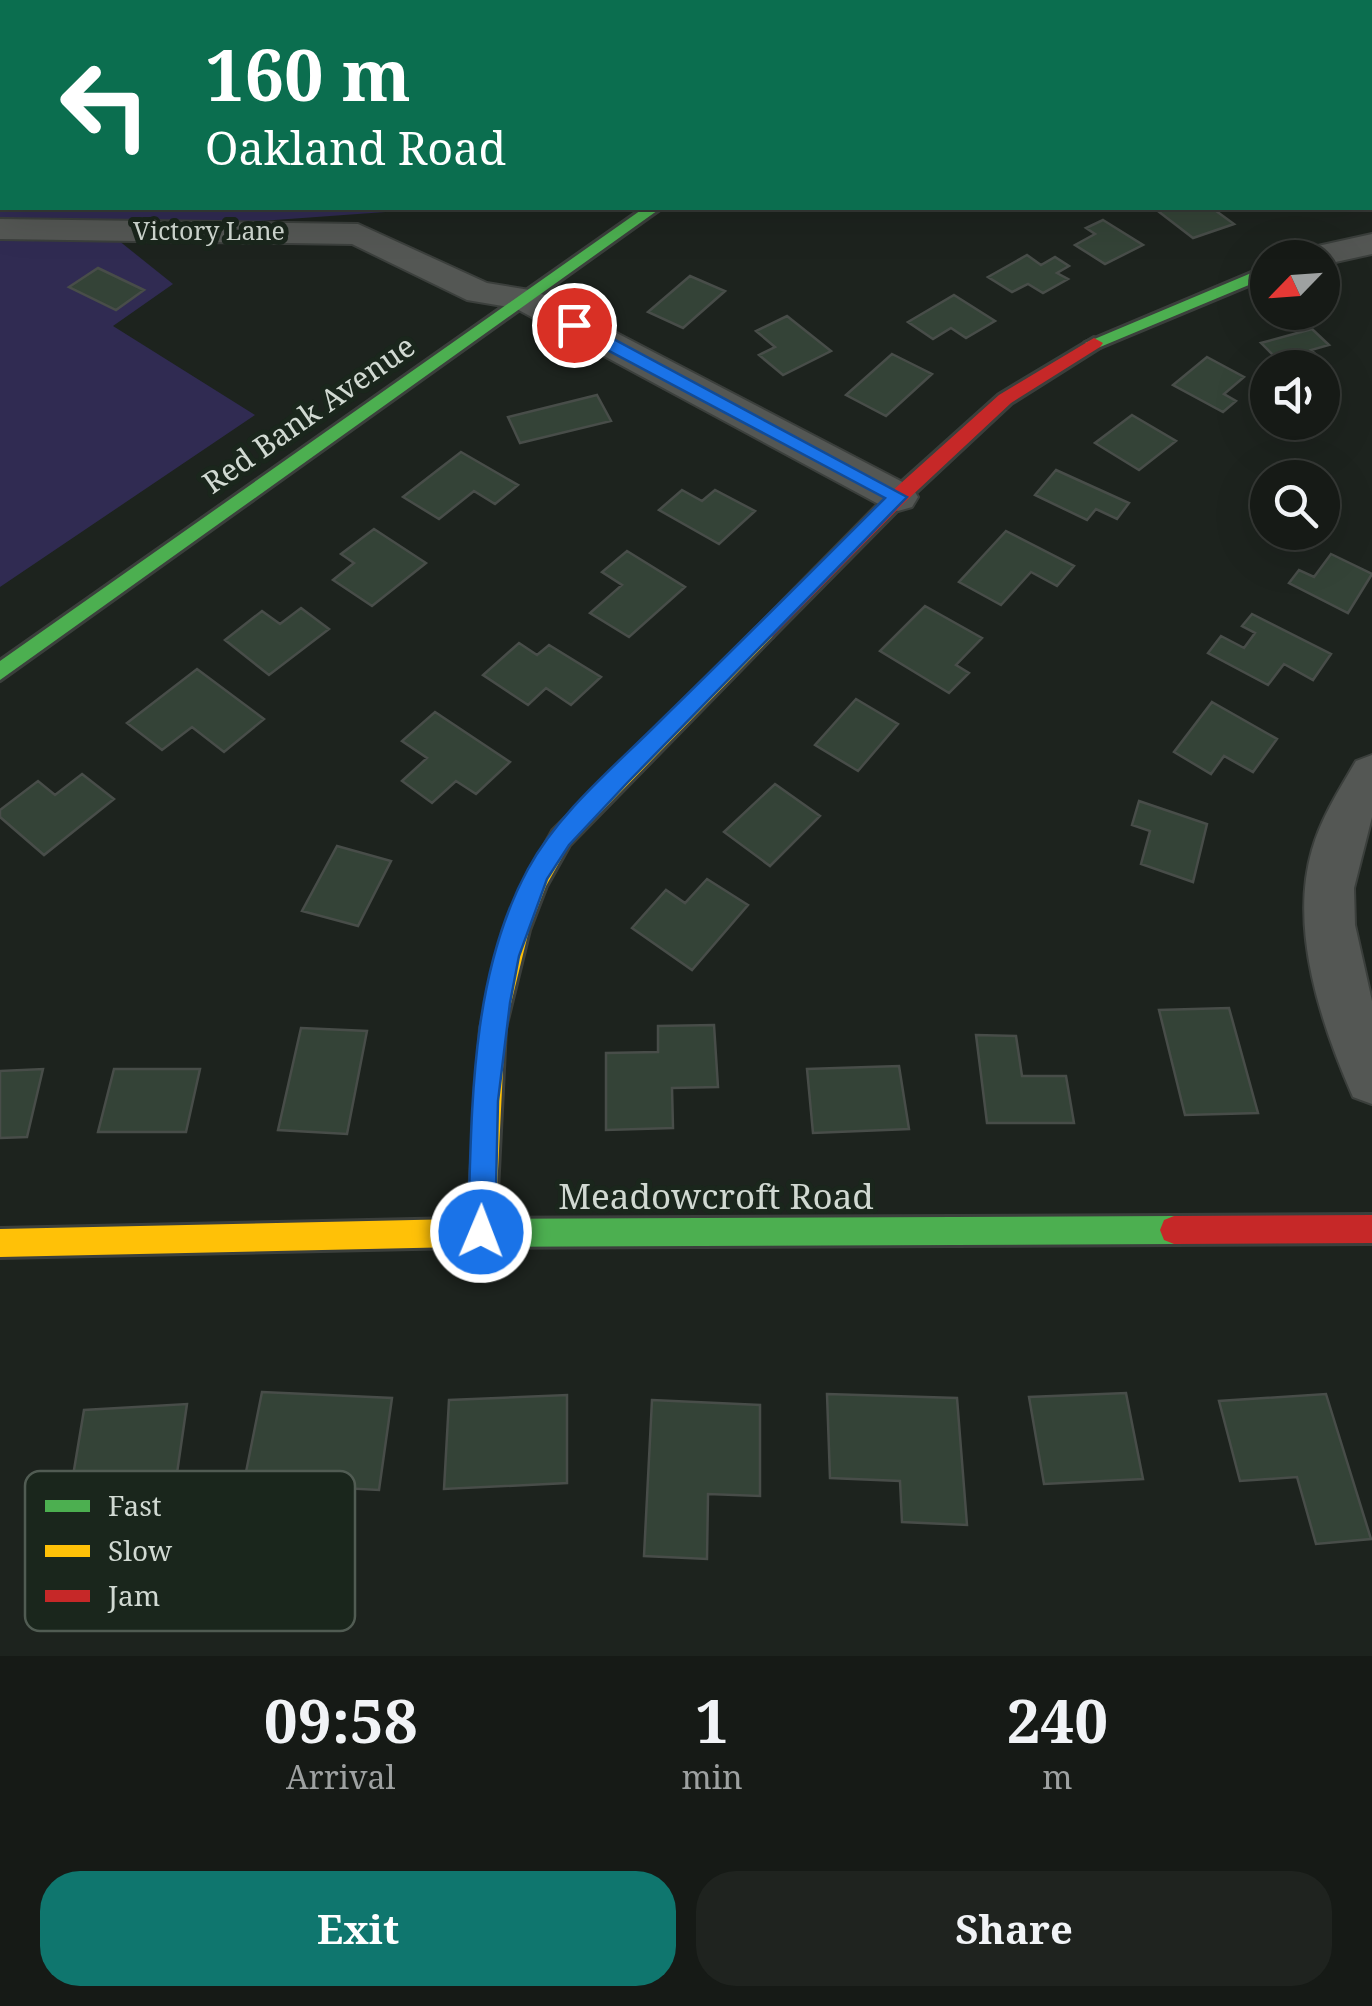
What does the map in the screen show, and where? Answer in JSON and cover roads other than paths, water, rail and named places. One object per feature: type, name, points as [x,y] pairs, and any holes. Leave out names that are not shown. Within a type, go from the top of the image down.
[{"type":"street","name":"Red Bank Avenue","points":[[0,672],[649,210]]},
{"type":"street","name":"Victory Lane","points":[[0,229],[358,234],[479,292],[524,298],[898,497]]},
{"type":"street","points":[[1340,251],[1372,244]]},
{"type":"street","points":[[481,1232],[485,1101],[507,956],[537,875],[561,838],[898,497],[984,417],[1030,382],[1102,338],[1250,277]]},
{"type":"street","points":[[1372,774],[1333,848],[1328,887],[1328,928],[1372,1079]]},
{"type":"street","name":"Meadowcroft Road","points":[[0,1243],[481,1232],[1372,1229]]}]
